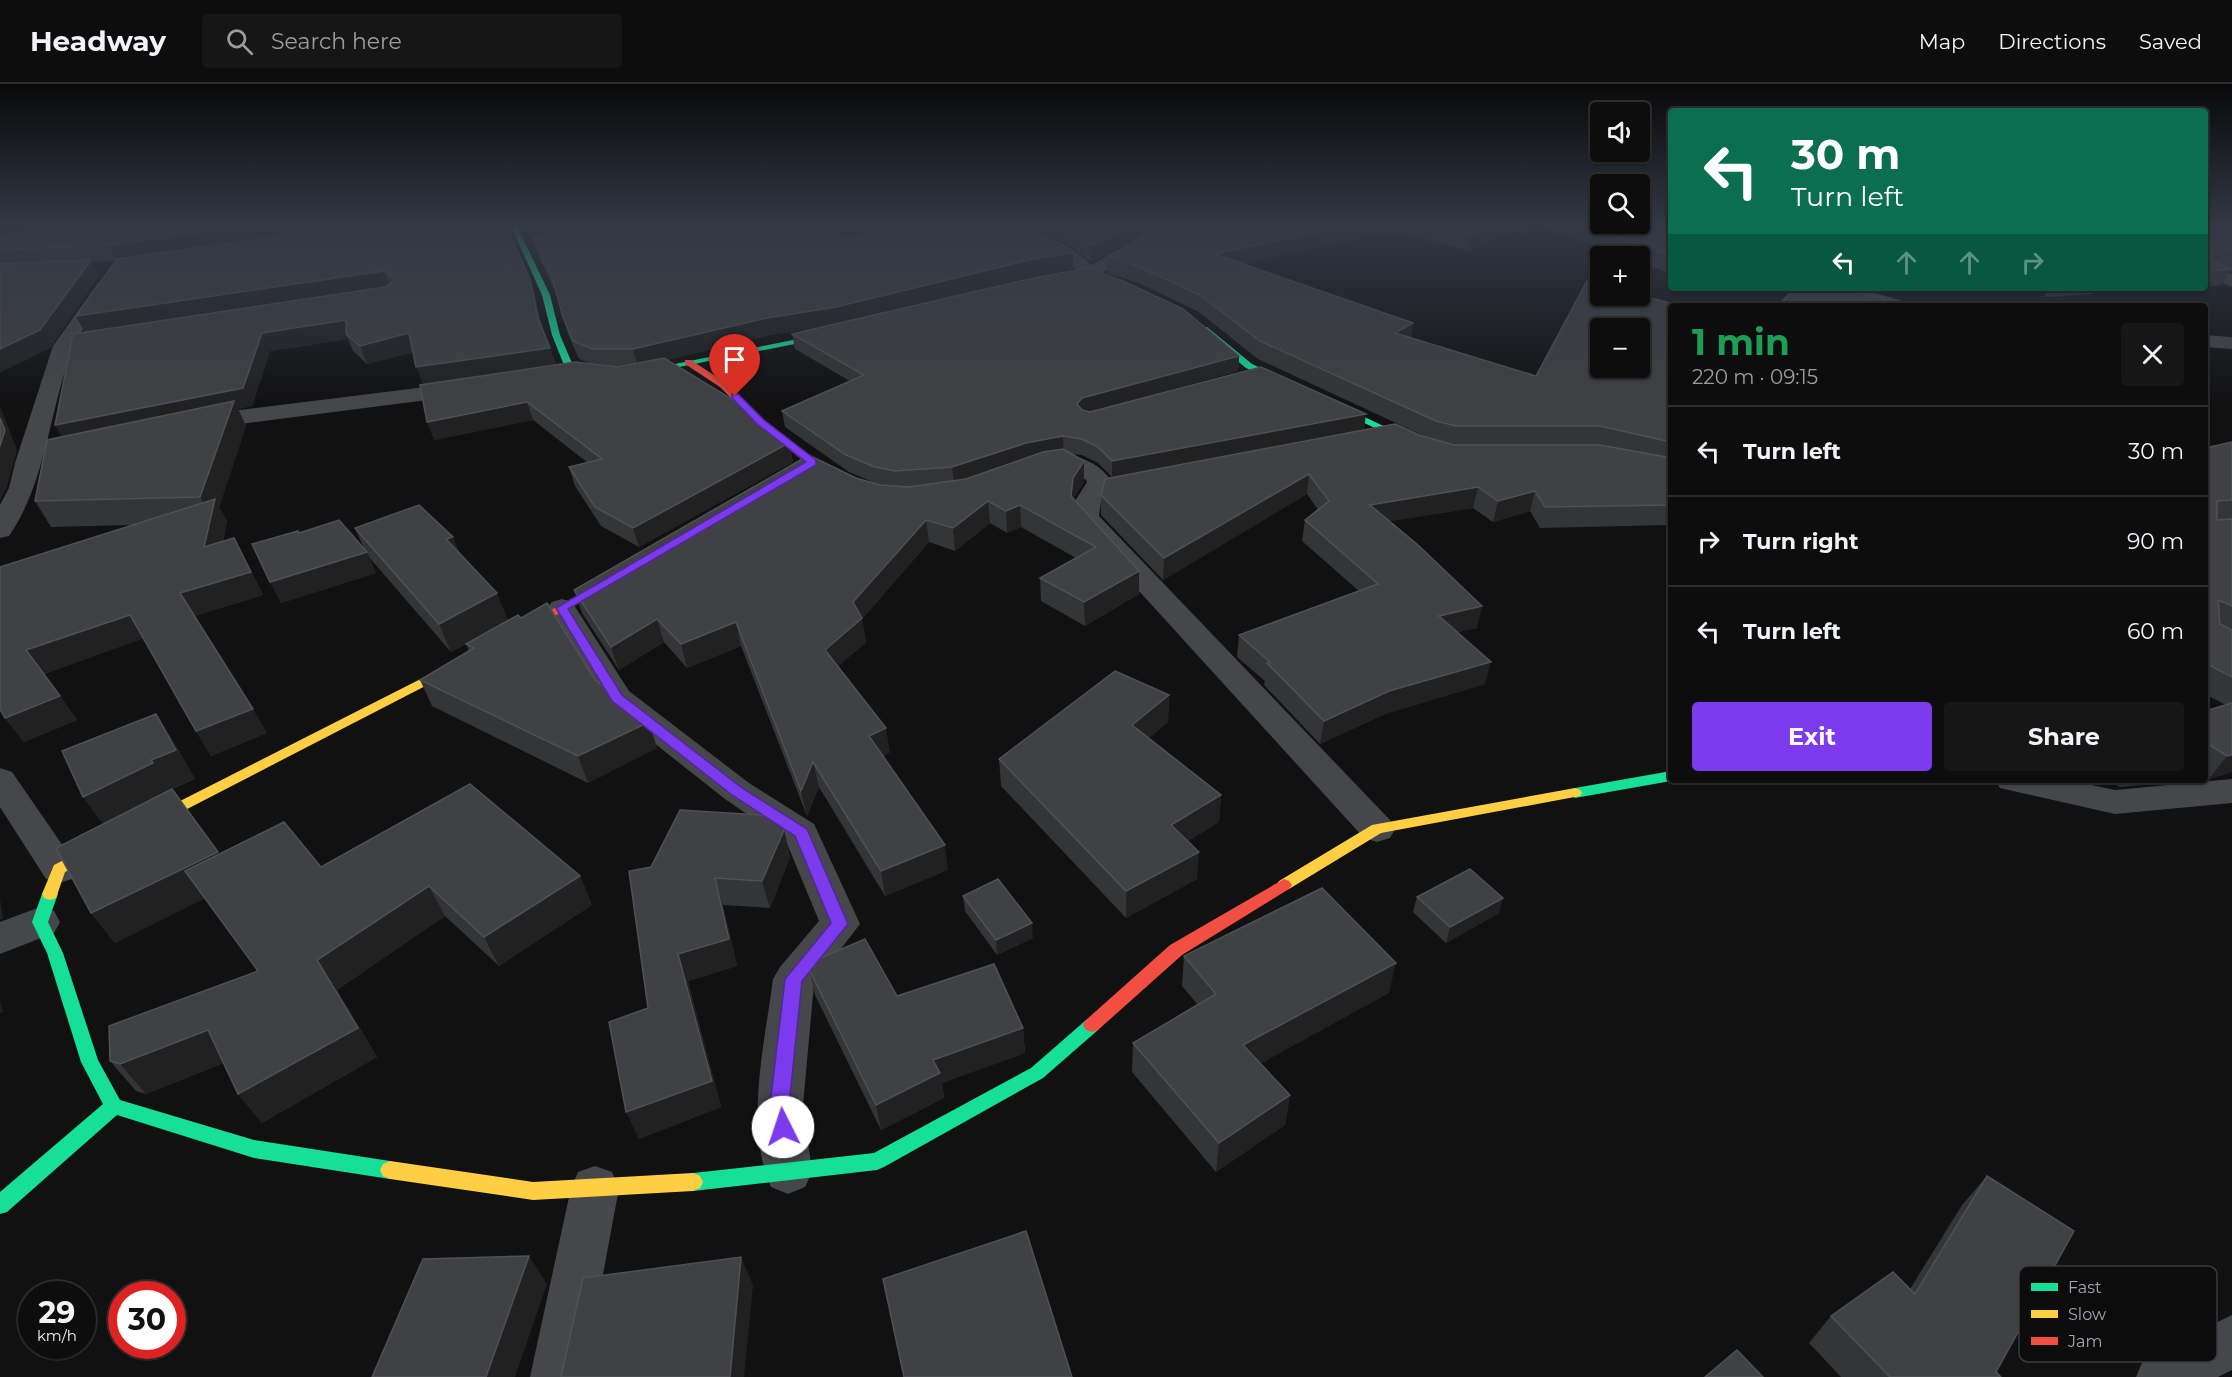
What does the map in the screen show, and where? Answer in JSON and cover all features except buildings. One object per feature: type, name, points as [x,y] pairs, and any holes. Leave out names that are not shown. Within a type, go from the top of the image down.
[{"type":"street","points":[[0,530],[11,489],[27,463],[63,346],[106,284]]},
{"type":"street","points":[[541,284],[556,335],[568,365],[593,375],[620,376]]},
{"type":"street","points":[[1833,292],[1885,303]]},
{"type":"street","points":[[1191,318],[1249,366],[1433,450]]},
{"type":"street","points":[[669,367],[850,330]]},
{"type":"street","points":[[2208,341],[2232,343]]},
{"type":"street","points":[[63,346],[86,342]]},
{"type":"street","points":[[688,362],[723,385],[760,422],[813,463],[840,480]]},
{"type":"street","points":[[549,376],[582,370]]},
{"type":"street","points":[[175,430],[232,418],[482,386]]},
{"type":"street","points":[[1356,443],[1394,434]]},
{"type":"street","points":[[27,463],[50,458]]},
{"type":"street","points":[[1017,475],[1056,461],[1073,463],[1093,472],[1101,482],[1088,501],[1086,517],[1377,829]]},
{"type":"street","points":[[764,490],[813,463]]},
{"type":"street","points":[[1094,491],[1127,485]]},
{"type":"street","points":[[499,642],[629,570]]},
{"type":"street","points":[[562,608],[617,698],[737,791],[801,833],[840,924],[794,979],[780,1105],[788,1172]]},
{"type":"street","points":[[478,654],[59,869],[40,922],[55,952],[90,1062],[114,1106],[254,1149],[533,1191],[725,1180],[877,1161],[1037,1073],[1176,950],[1377,829],[1668,777]]},
{"type":"street","points":[[0,780],[59,869]]},
{"type":"street","points":[[2026,783],[2115,802],[2232,791]]},
{"type":"street","points":[[0,939],[40,922]]},
{"type":"street","points":[[0,1205],[114,1106]]},
{"type":"street","points":[[557,1377],[595,1188]]},
{"type":"street","points":[[2217,1349],[2232,1341]]},
{"type":"street","points":[[2163,1377],[2192,1362]]},
{"type":"traffic: fast","points":[[541,284],[556,335],[568,365],[593,375],[608,377]]},
{"type":"traffic: fast","points":[[1204,329],[1249,366],[1421,446]]},
{"type":"traffic: fast","points":[[679,364],[837,333]]},
{"type":"traffic: fast","points":[[1575,793],[1668,777]]},
{"type":"traffic: fast","points":[[0,1205],[114,1106],[90,1062],[55,953],[40,922],[50,894]]},
{"type":"traffic: fast","points":[[693,1182],[877,1161],[1037,1073],[1092,1025]]},
{"type":"traffic: fast","points":[[114,1106],[254,1149],[390,1170]]},
{"type":"traffic: slow","points":[[50,894],[59,869],[462,662]]},
{"type":"traffic: slow","points":[[1284,885],[1377,829],[1575,793]]},
{"type":"traffic: slow","points":[[390,1170],[533,1191],[693,1182]]},
{"type":"traffic: jam","points":[[688,362],[723,385],[760,422],[813,463],[781,480]]},
{"type":"traffic: jam","points":[[513,634],[615,578]]},
{"type":"traffic: jam","points":[[1092,1025],[1176,950],[1284,885]]},
{"type":"route","points":[[735,396],[760,422],[813,463],[562,608],[617,698],[737,791],[801,833],[840,924],[794,979],[780,1105],[783,1127]]}]
